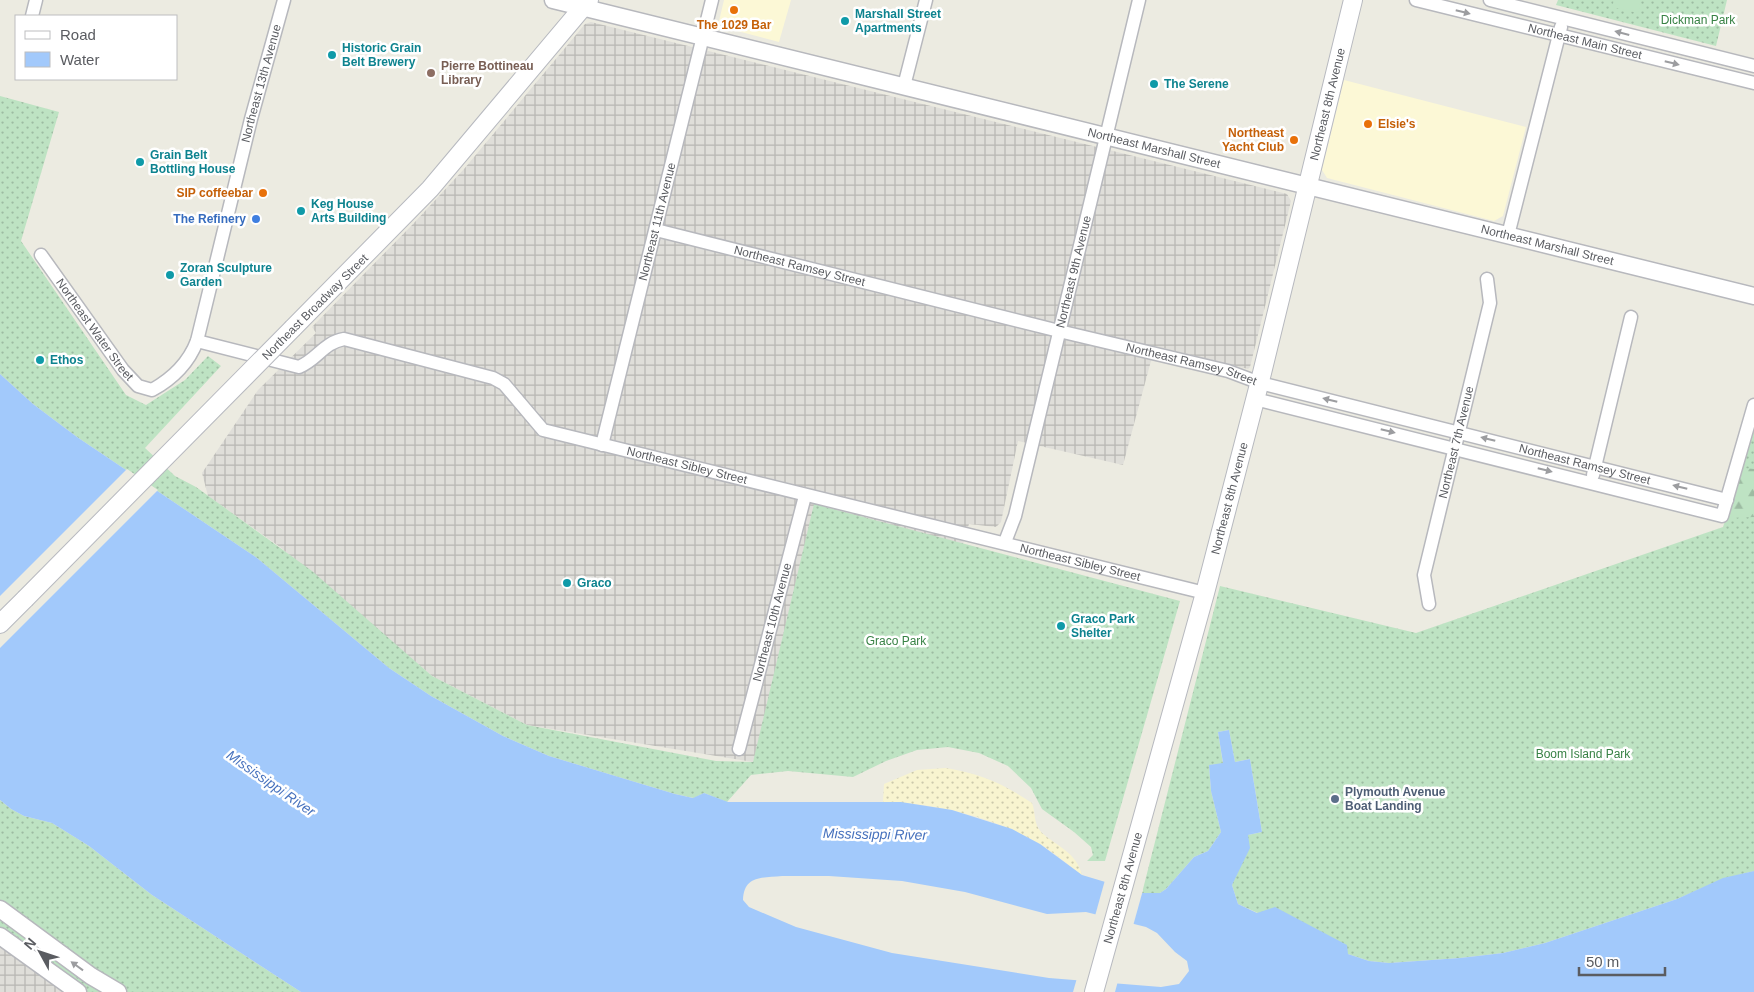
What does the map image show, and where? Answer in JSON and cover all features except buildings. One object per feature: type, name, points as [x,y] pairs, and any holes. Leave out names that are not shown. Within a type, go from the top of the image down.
[{"type":"main road","name":"Northeast 8th Avenue","points":[[1094,992],[1205,593],[1258,391],[1306,187],[1353,0]]},
{"type":"main road","name":"Northeast Broadway Street","points":[[0,624],[430,189],[586,4]]},
{"type":"street","points":[[32,15],[36,0]]},
{"type":"street","name":"Northeast 13th Avenue","points":[[197,341],[251,119],[284,0]]},
{"type":"street","name":"Northeast Marshall Street","points":[[553,0],[586,4],[703,37],[1754,296]]},
{"type":"street","name":"Northeast 11th Avenue","points":[[602,444],[712,0]]},
{"type":"street","points":[[904,86],[926,0]]},
{"type":"street","name":"Northeast 9th Avenue","points":[[1005,542],[1015,516],[1139,0]]},
{"type":"street","name":"Northeast Main Street","points":[[1416,0],[1754,83]]},
{"type":"street","name":"Northeast Main Street","points":[[1490,0],[1754,66]]},
{"type":"street","points":[[1508,235],[1564,18]]},
{"type":"street","name":"Northeast Ramsey Street","points":[[656,230],[1059,331],[1228,371],[1258,391],[1455,448],[1722,516],[1727,500],[1459,432],[1258,391]]},
{"type":"street","name":"Northeast Water Street","points":[[41,255],[123,370],[138,386],[152,390],[168,379],[192,355],[197,341]]},
{"type":"street","name":"Northeast 7th Avenue","points":[[1429,604],[1424,575],[1490,303],[1487,280]]},
{"type":"street","points":[[1592,482],[1631,318]]},
{"type":"street","name":"Northeast Sibley Street","points":[[197,341],[299,367],[311,362],[330,344],[344,338],[493,378],[504,384],[543,430],[805,496],[1005,542],[1205,593]]},
{"type":"street","points":[[1727,500],[1754,405]]},
{"type":"street","name":"Northeast 10th Avenue","points":[[739,749],[805,496]]},
{"type":"street","points":[[0,909],[91,976],[118,992]]},
{"type":"street","points":[[0,936],[78,992]]},
{"type":"shaded area","points":[[724,0],[791,0],[779,42],[722,27],[719,21]]},
{"type":"shaded area","points":[[591,22],[1287,194],[1291,201],[1250,367],[1248,369],[1155,346],[1123,465],[1018,441],[1001,522],[996,527],[969,524],[963,544],[755,755],[753,762],[527,725],[432,676],[280,547],[208,496],[202,473],[258,390],[316,333],[312,327],[464,169],[585,24]]},
{"type":"shaded area","points":[[1344,80],[1526,127],[1503,216],[1494,221],[1327,178],[1322,170]]},
{"type":"shaded area","points":[[0,946],[64,992],[0,992]]},
{"type":"green space","name":"Dickman Park","points":[[1558,0],[1727,0],[1716,46],[1556,5]]},
{"type":"green space","points":[[1614,0],[1641,0],[1638,13],[1612,7]]},
{"type":"green space","name":"Graco Park","points":[[0,96],[59,112],[21,241],[126,395],[146,405],[185,380],[208,356],[221,366],[145,448],[175,476],[196,487],[312,571],[432,676],[527,725],[716,761],[753,762],[814,504],[1180,601],[1105,861],[1087,861],[1093,855],[1091,847],[1042,809],[1031,788],[1008,766],[979,753],[948,747],[917,750],[886,761],[853,777],[788,771],[751,775],[727,802],[704,793],[694,798],[549,756],[503,736],[431,696],[389,668],[257,558],[77,437],[33,404],[0,374]]},
{"type":"green space","name":"Boom Island Park","points":[[1754,431],[1754,871],[1723,879],[1677,899],[1545,943],[1503,953],[1389,963],[1369,961],[1348,954],[1238,904],[1232,885],[1248,835],[1262,832],[1250,759],[1235,762],[1229,730],[1218,732],[1223,764],[1209,765],[1211,791],[1221,832],[1208,851],[1194,857],[1166,889],[1160,893],[1142,893],[1220,586],[1416,633],[1723,527]]},
{"type":"green space","points":[[1743,468],[1754,469],[1754,517],[1728,518]]},
{"type":"green space","points":[[0,800],[24,816],[52,823],[89,846],[152,895],[301,992],[64,992],[0,946]]},
{"type":"sand","points":[[946,768],[991,780],[1032,803],[1039,830],[1071,855],[1082,875],[1044,847],[1021,834],[983,819],[964,813],[923,805],[883,802],[884,784],[917,770]]},
{"type":"water","name":"Mississippi River","points":[[0,374],[33,404],[77,437],[257,558],[389,668],[431,696],[503,736],[549,756],[693,798],[704,793],[728,802],[901,802],[952,810],[1012,829],[1040,844],[1082,875],[1142,893],[1160,893],[1166,889],[1194,857],[1208,851],[1221,832],[1211,791],[1209,765],[1223,763],[1218,732],[1229,730],[1235,762],[1250,759],[1262,832],[1248,835],[1250,848],[1232,885],[1238,904],[1257,913],[1275,907],[1347,945],[1348,954],[1369,961],[1389,963],[1503,953],[1545,943],[1677,899],[1723,878],[1754,871],[1754,992],[301,992],[152,895],[89,846],[52,823],[24,816],[0,800]],"holes":[[[782,876],[829,876],[902,881],[965,892],[1047,914],[1086,912],[1146,927],[1157,933],[1175,952],[1187,961],[1189,971],[1179,984],[1161,987],[1049,978],[892,953],[796,927],[749,907],[743,900],[747,886],[755,879]]]},
{"type":"pier","points":[[127,469],[158,490],[0,648],[0,596]]},
{"type":"pier","points":[[1105,880],[1143,890],[1133,926],[1095,916]]},
{"type":"pier","points":[[1077,978],[1118,981],[1115,992],[1073,992]]},
{"type":"place","name":"The 1029 Bar","points":[[734,10]]},
{"type":"place","name":"Marshall Street Apartments","points":[[845,21]]},
{"type":"place","name":"Historic Grain Belt Brewery","points":[[332,55]]},
{"type":"place","name":"Pierre Bottineau Library","points":[[431,73]]},
{"type":"place","name":"The Serene","points":[[1154,84]]},
{"type":"place","name":"Elsie's","points":[[1368,124]]},
{"type":"place","name":"Northeast Yacht Club","points":[[1294,140]]},
{"type":"place","name":"Grain Belt Bottling House","points":[[140,162]]},
{"type":"place","name":"SIP coffeebar","points":[[263,193]]},
{"type":"place","name":"Keg House Arts Building","points":[[301,211]]},
{"type":"place","name":"The Refinery","points":[[256,219]]},
{"type":"place","name":"Zoran Sculpture Garden","points":[[170,275]]},
{"type":"place","name":"Ethos","points":[[40,360]]},
{"type":"place","name":"Graco","points":[[567,583]]},
{"type":"place","name":"Graco Park Shelter","points":[[1061,626]]},
{"type":"place","name":"Plymouth Avenue Boat Landing","points":[[1335,799]]}]
